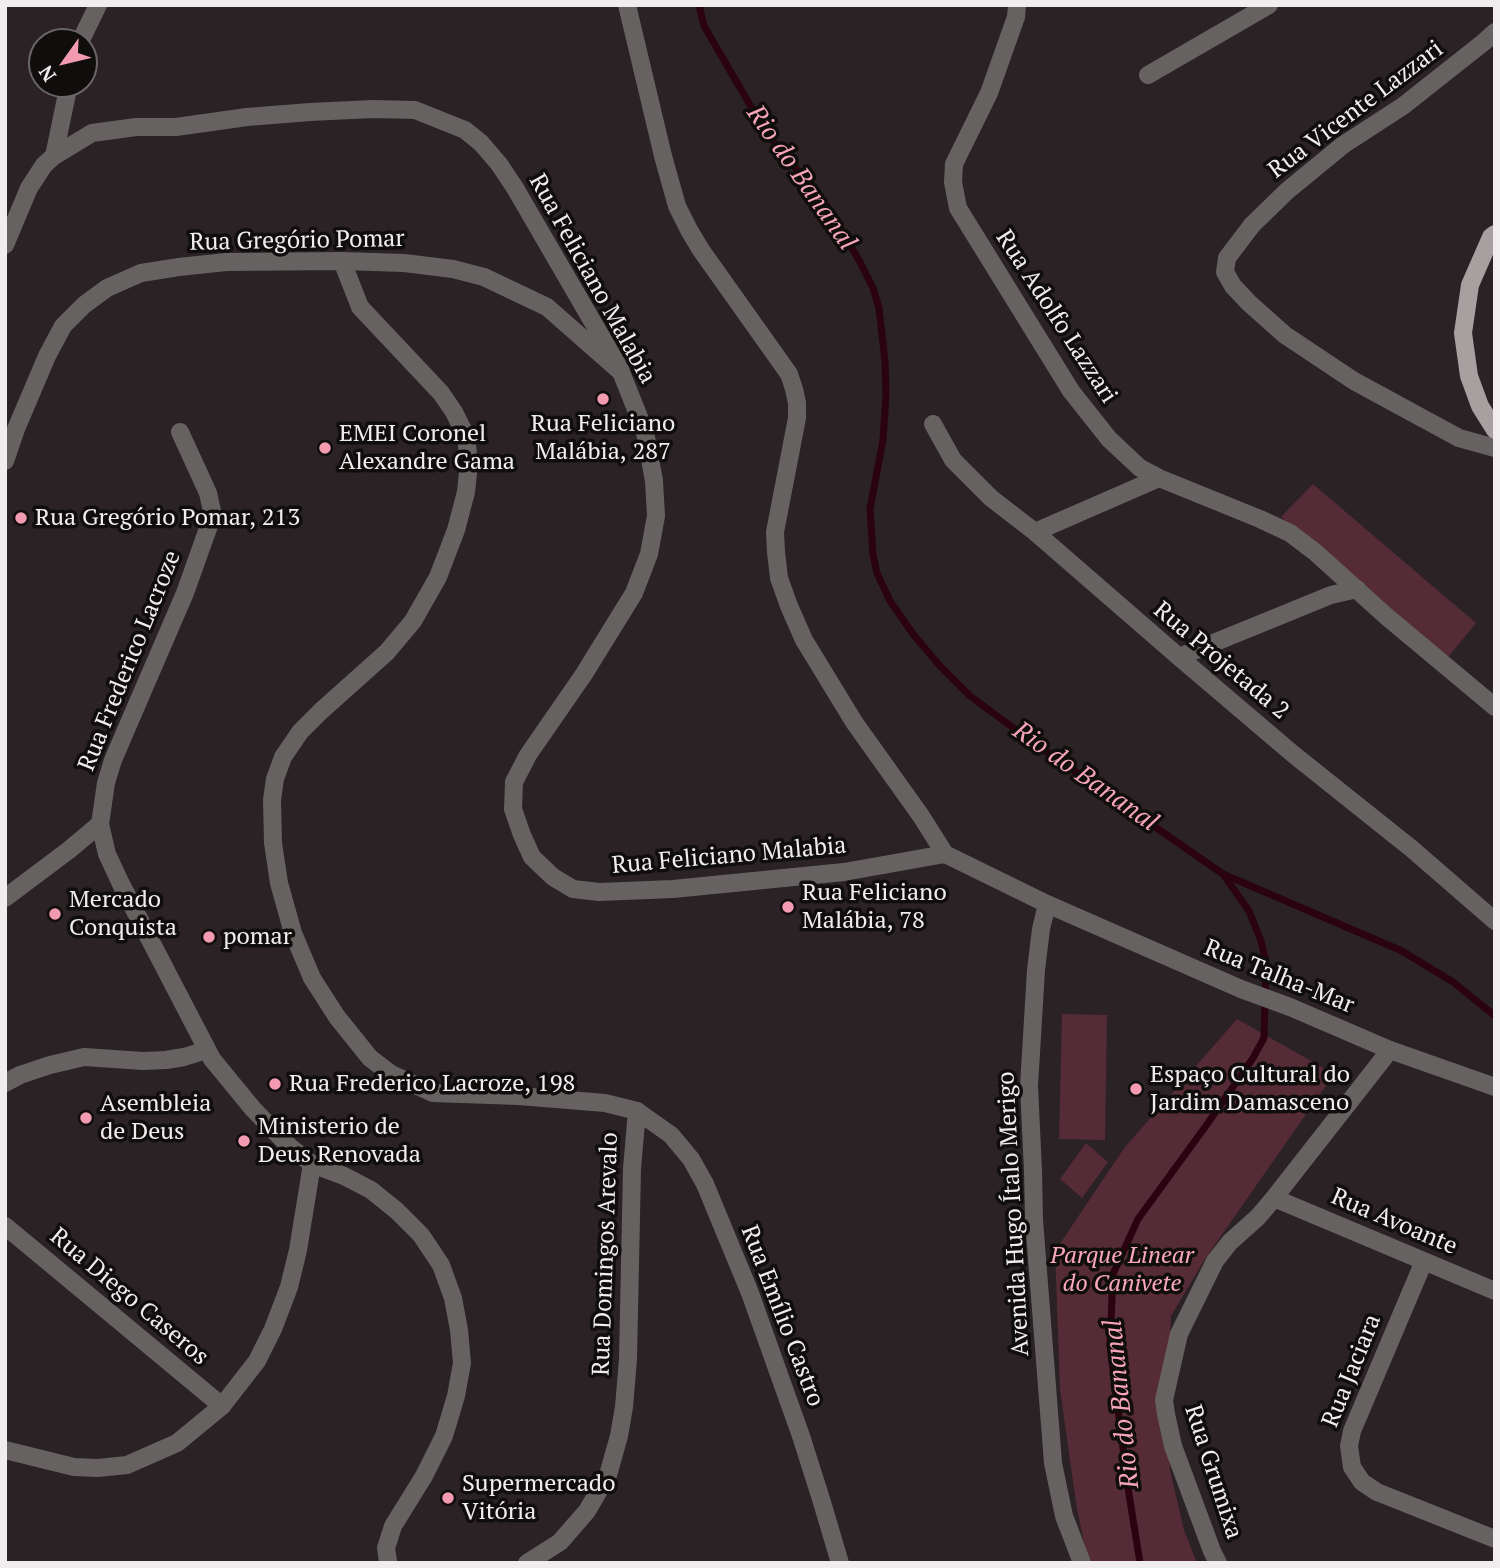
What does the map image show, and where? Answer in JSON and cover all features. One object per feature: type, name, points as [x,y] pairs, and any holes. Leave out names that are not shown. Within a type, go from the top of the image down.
[{"type":"main road","points":[[1493,236],[1470,285],[1463,332],[1469,376],[1480,406],[1495,430]]},
{"type":"street","points":[[87,28],[98,5]]},
{"type":"street","points":[[627,5],[677,206],[701,250],[789,374],[794,389],[797,418],[775,531],[779,578],[804,640],[848,711],[945,854],[1047,904]]},
{"type":"street","name":"Rua Adolfo Lazzari","points":[[1017,5],[1016,17],[989,93],[954,164],[953,182],[958,208],[1085,411],[1109,439],[1140,468],[1290,533],[1495,707]]},
{"type":"street","points":[[1148,75],[1269,5]]},
{"type":"street","name":"Rua Vicente Lazzari","points":[[1495,32],[1403,106],[1343,145],[1287,191],[1252,225],[1227,258],[1225,272],[1233,286],[1249,303],[1285,335],[1343,373],[1459,438],[1495,448]]},
{"type":"street","points":[[54,156],[66,98]]},
{"type":"street","name":"Rua Feliciano Malabia","points":[[5,245],[29,188],[44,165],[92,133],[136,127],[176,127],[247,117],[373,109],[415,110],[465,130],[481,143],[499,164],[525,204],[621,372],[645,432],[654,481],[656,516],[649,554],[634,593],[584,674],[528,755],[514,782],[513,809],[532,857],[553,877],[573,889],[599,892],[673,889],[844,872],[945,854]]},
{"type":"street","name":"Rua Gregório Pomar","points":[[5,460],[47,356],[63,326],[84,305],[107,288],[141,273],[179,267],[226,262],[342,261],[404,263],[453,269],[484,277],[547,307],[621,372]]},
{"type":"street","name":"Rua Domingos Arevalo","points":[[342,261],[360,307],[441,393],[454,412],[466,436],[469,463],[466,492],[456,530],[438,577],[413,621],[387,652],[300,732],[283,757],[275,779],[272,800],[273,843],[279,883],[293,933],[312,978],[337,1017],[370,1058],[391,1074],[433,1093],[519,1096],[605,1104],[637,1111],[632,1168],[628,1359],[619,1436],[608,1475],[587,1511],[560,1542],[527,1563]]},
{"type":"street","name":"Rua Projetada 2","points":[[933,424],[947,452],[963,472],[991,498],[1035,532],[1293,754],[1412,849],[1495,921]]},
{"type":"street","name":"Rua Frederico Lacroze","points":[[180,432],[208,493],[211,520],[185,593],[113,760],[106,783],[100,824],[107,854],[121,884],[212,1059],[253,1109],[290,1147],[312,1164],[371,1190],[421,1235],[442,1265],[453,1298],[459,1330],[462,1363],[456,1396],[444,1436],[424,1476],[393,1526],[386,1548],[387,1562]]},
{"type":"street","points":[[1035,532],[1159,478]]},
{"type":"street","points":[[1179,657],[1331,595],[1357,589]]},
{"type":"street","points":[[5,898],[100,824]]},
{"type":"street","name":"Rua Talha-Mar","points":[[1047,904],[1241,989],[1390,1050],[1495,1087]]},
{"type":"street","name":"Avenida Hugo Ítalo Merigo","points":[[1047,904],[1036,970],[1029,1086],[1034,1220],[1053,1463],[1064,1516],[1082,1563]]},
{"type":"street","points":[[5,1083],[50,1065],[84,1057],[166,1060],[207,1050]]},
{"type":"street","name":"Rua Grumixa","points":[[1218,1563],[1173,1446],[1164,1400],[1178,1334],[1215,1261],[1274,1198],[1390,1050]]},
{"type":"street","name":"Rua Emílio Castro","points":[[637,1111],[671,1135],[691,1159],[705,1184],[750,1293],[817,1486],[840,1563]]},
{"type":"street","points":[[5,1450],[74,1467],[127,1465],[177,1443],[222,1406],[257,1361],[285,1297],[298,1250],[312,1164]]},
{"type":"street","name":"Rua Avoante","points":[[1274,1198],[1495,1291]]},
{"type":"street","name":"Rua Diego Caseros","points":[[5,1226],[222,1406]]},
{"type":"street","name":"Rua Jaciara","points":[[1424,1261],[1352,1431],[1349,1447],[1352,1466],[1363,1482],[1377,1492],[1495,1539]]},
{"type":"green space","points":[[1313,484],[1476,623],[1445,661],[1281,517]]},
{"type":"green space","points":[[1062,1014],[1107,1015],[1105,1140],[1059,1139]]},
{"type":"green space","name":"Parque Linear do Canivete","points":[[1237,1019],[1334,1074],[1205,1259],[1171,1316],[1167,1399],[1170,1470],[1184,1530],[1197,1563],[1088,1563],[1076,1503],[1060,1389],[1055,1251],[1125,1147]]},
{"type":"green space","points":[[1086,1143],[1108,1162],[1082,1198],[1060,1179]]},
{"type":"waterway","name":"Rio do Bananal","points":[[699,5],[704,26],[767,134],[827,206],[873,288],[879,308],[886,395],[883,440],[870,509],[873,555],[877,573],[890,601],[939,665],[970,696],[1223,874],[1249,911],[1261,941],[1266,962],[1264,1038],[1208,1123],[1138,1219],[1113,1274],[1110,1345],[1140,1563]]},
{"type":"waterway","points":[[1223,874],[1402,951],[1453,982],[1495,1016]]},
{"type":"place","name":"Rua Feliciano Malábia, 287","points":[[603,399]]},
{"type":"place","name":"EMEI Coronel Alexandre Gama","points":[[325,448]]},
{"type":"place","name":"Rua Gregório Pomar, 213","points":[[21,518]]},
{"type":"place","name":"Rua Feliciano Malábia, 78","points":[[788,907]]},
{"type":"place","name":"Mercado Conquista","points":[[55,914]]},
{"type":"place","name":"pomar","points":[[209,937]]},
{"type":"place","name":"Rua Frederico Lacroze, 198","points":[[275,1084]]},
{"type":"place","name":"Espaço Cultural do Jardim Damasceno","points":[[1136,1089]]},
{"type":"place","name":"Asembleia de Deus","points":[[86,1118]]},
{"type":"place","name":"Ministerio de Deus Renovada","points":[[244,1141]]},
{"type":"place","name":"Supermercado Vitória","points":[[448,1498]]}]
